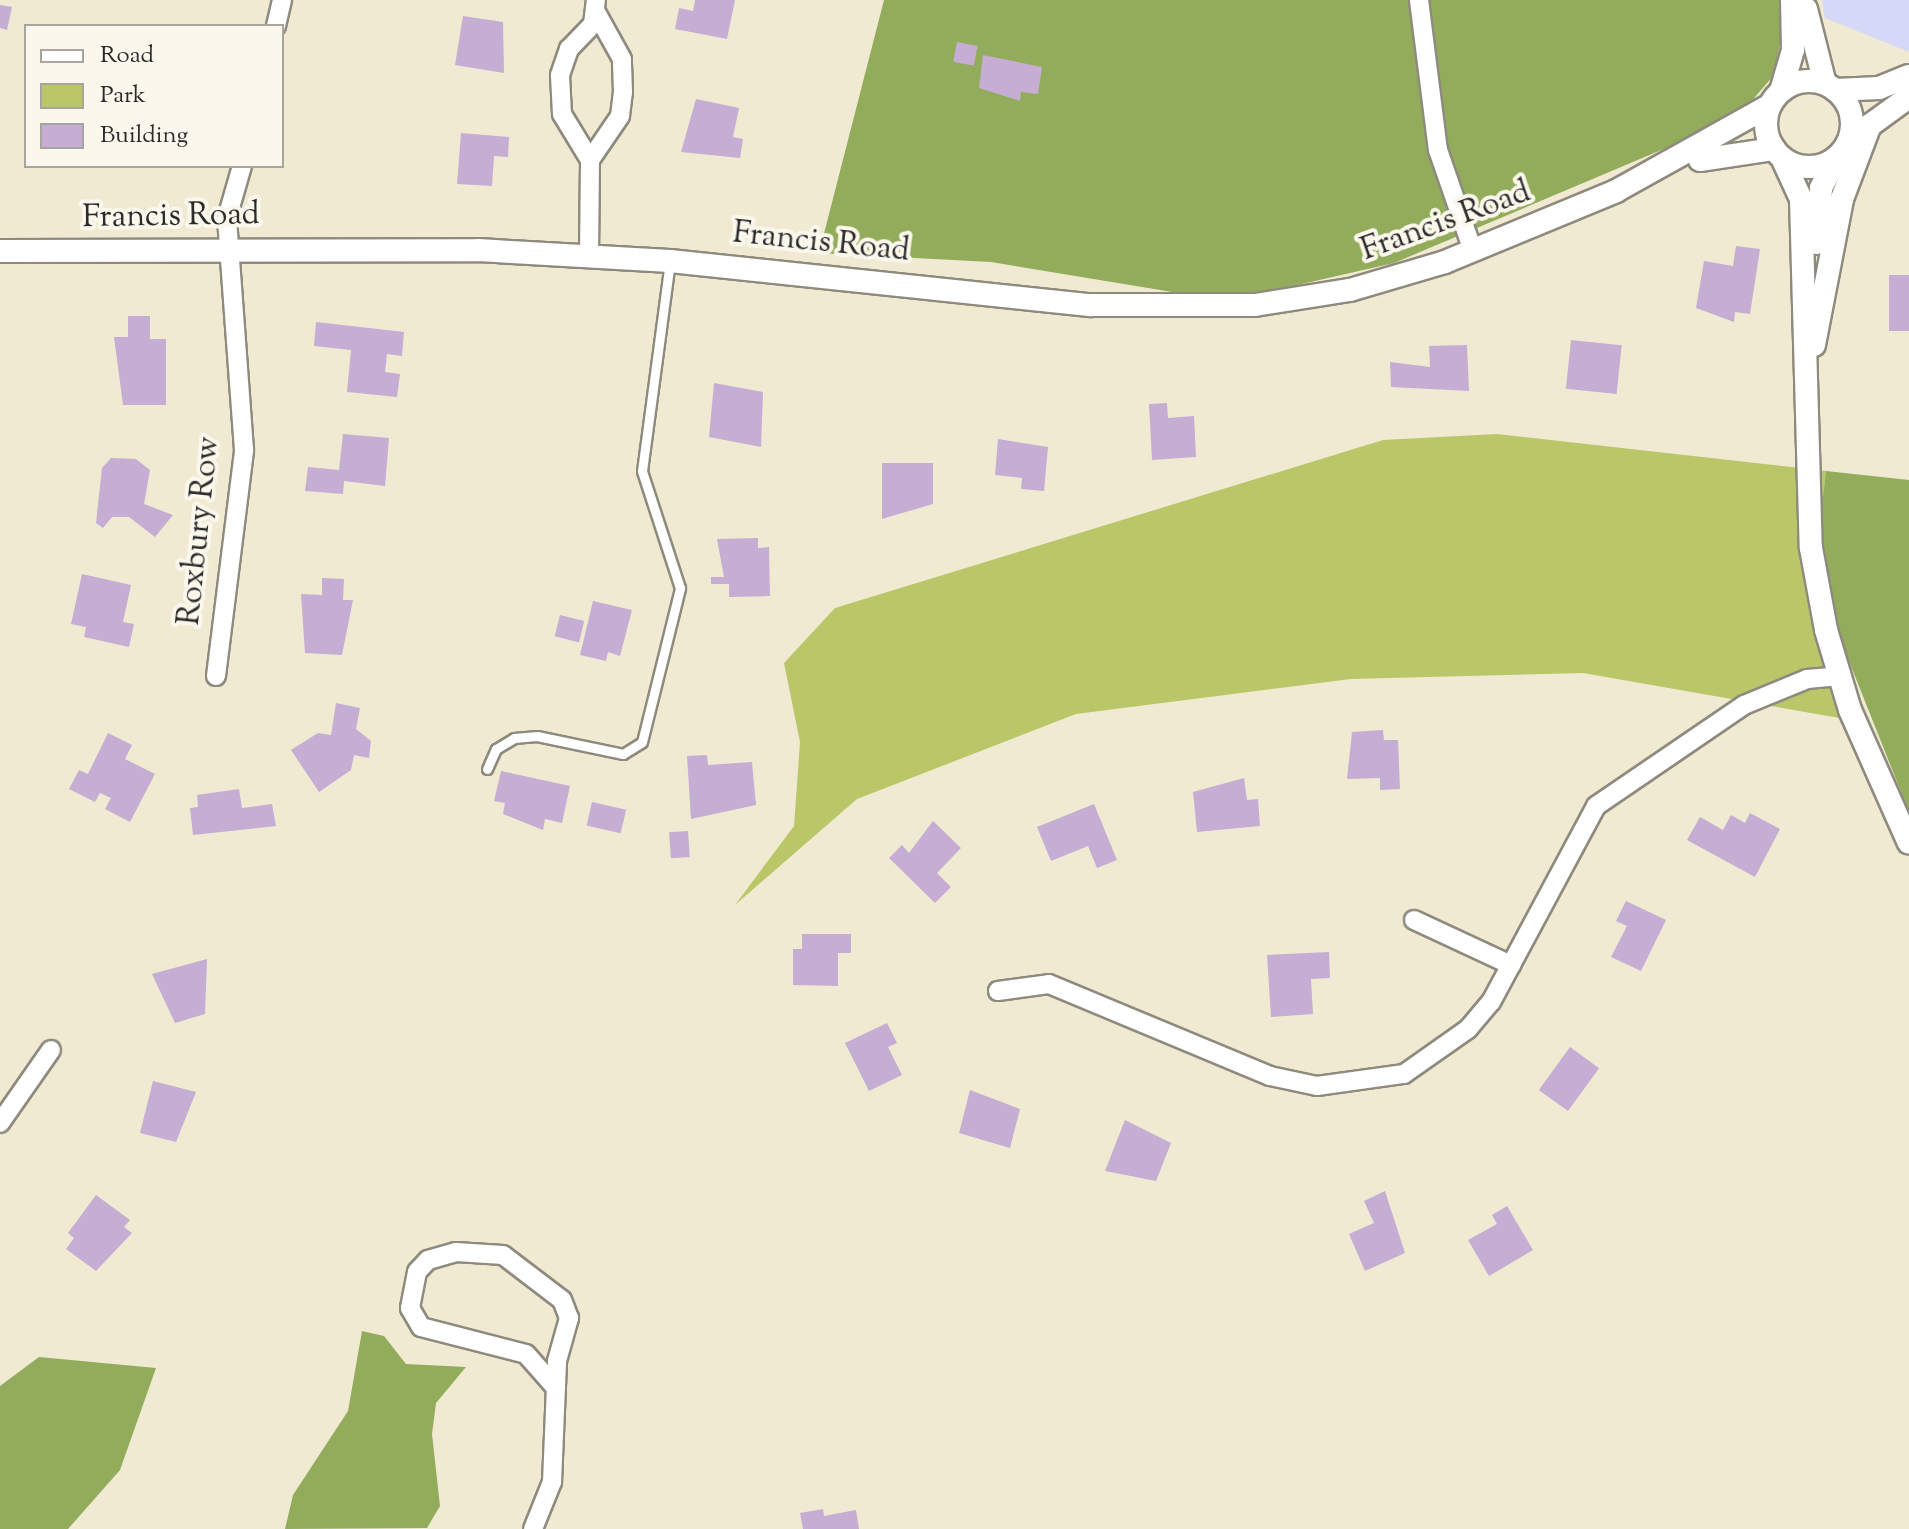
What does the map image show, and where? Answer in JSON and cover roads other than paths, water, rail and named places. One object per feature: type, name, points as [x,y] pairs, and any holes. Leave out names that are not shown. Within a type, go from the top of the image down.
[{"type":"street","points":[[276,24],[282,0]]},
{"type":"street","points":[[1419,0],[1438,150],[1473,251]]},
{"type":"street","points":[[1792,0],[1793,50],[1775,99],[1778,154],[1801,199],[1811,548],[1840,676],[1909,843]]},
{"type":"street","points":[[1805,0],[1830,87],[1851,112],[1850,139]]},
{"type":"street","points":[[589,256],[590,160],[562,114],[560,75],[596,6]]},
{"type":"street","points":[[590,160],[620,116],[623,92],[622,59],[596,6]]},
{"type":"street","points":[[1775,99],[1802,82],[1830,87],[1879,88],[1909,76]]},
{"type":"street","points":[[1814,345],[1818,202],[1835,160],[1850,139],[1909,97]]},
{"type":"street","name":"Francis Road","points":[[1616,191],[1775,99]]},
{"type":"street","points":[[1808,380],[1842,199],[1870,125]]},
{"type":"street","name":"Francis Road","points":[[0,251],[228,248],[589,256],[1191,308],[1350,290],[1473,251],[1616,191],[1722,152],[1778,154]]},
{"type":"street","points":[[1778,154],[1809,168],[1835,160]]},
{"type":"street","name":"Roxbury Row","points":[[216,676],[244,450],[228,248],[232,189],[241,168]]},
{"type":"street","points":[[998,991],[1049,984],[1270,1076],[1347,1086],[1404,1074],[1468,1029],[1511,965],[1596,806],[1744,705],[1807,679],[1840,676]]},
{"type":"street","points":[[1414,920],[1511,965]]},
{"type":"street","points":[[0,1123],[51,1050]]},
{"type":"street","points":[[533,1529],[552,1482],[556,1388],[569,1318],[562,1300],[503,1255],[456,1252],[428,1260],[417,1272],[410,1308],[421,1327],[526,1354],[556,1388]]},
{"type":"lane","points":[[487,769],[496,749],[514,738],[537,736],[623,754],[642,742],[680,588],[642,471],[670,261]]}]
